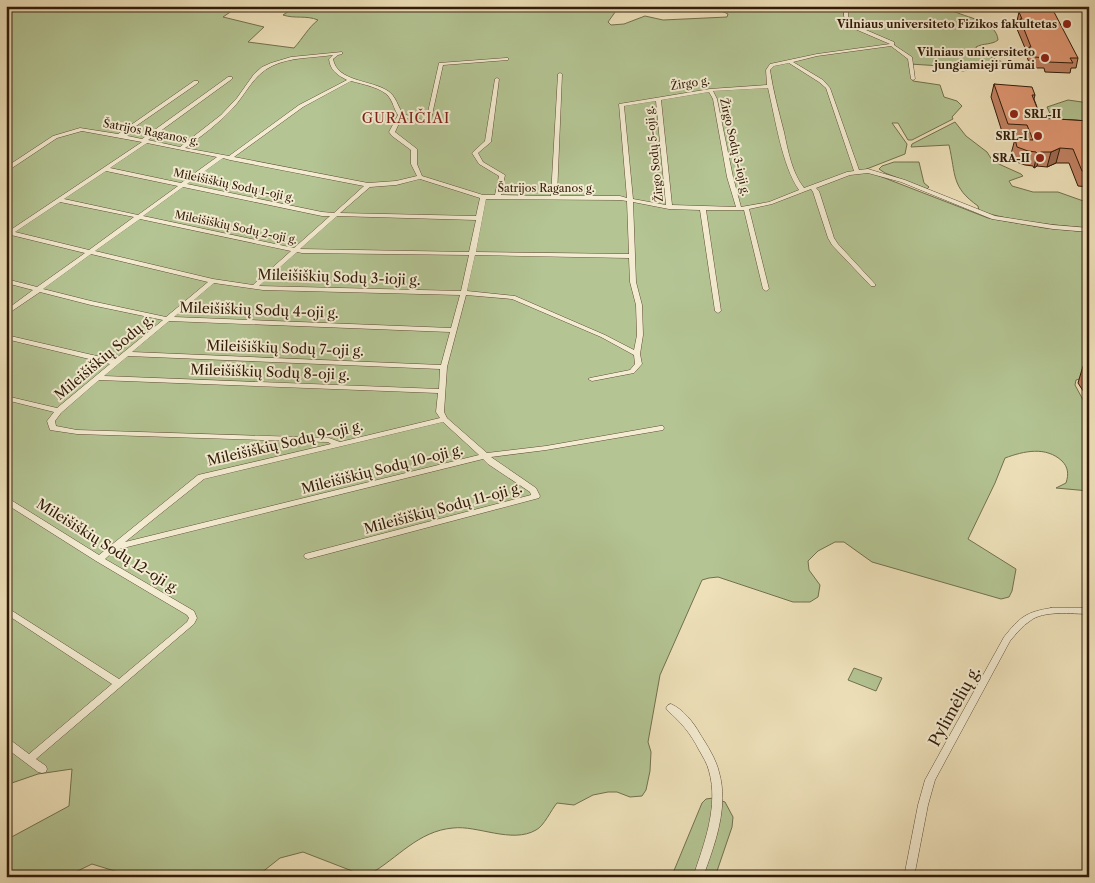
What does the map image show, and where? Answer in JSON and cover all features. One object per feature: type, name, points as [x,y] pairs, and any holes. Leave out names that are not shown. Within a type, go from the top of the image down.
[{"type":"street","points":[[846,6],[847,22],[850,25],[892,42],[892,45],[910,58],[913,79]]},
{"type":"street","points":[[803,191],[799,187],[793,172],[770,86],[768,75],[770,67],[788,61],[892,45]]},
{"type":"street","points":[[182,148],[219,120],[264,68],[281,61],[340,53],[330,59],[331,67],[342,76],[387,92],[393,98],[394,106],[401,115],[428,123],[442,64],[506,59]]},
{"type":"street","points":[[788,61],[821,81],[828,88],[857,171]]},
{"type":"street","points":[[554,198],[560,74]]},
{"type":"street","points":[[7,233],[105,169],[230,78]]},
{"type":"street","points":[[230,158],[301,106],[352,79]]},
{"type":"street","points":[[497,79],[488,142],[475,153],[481,163],[502,176],[498,197]]},
{"type":"street","points":[[119,136],[196,82]]},
{"type":"street","name":"Žirgo g.","points":[[592,378],[632,372],[639,364],[637,354],[640,335],[639,305],[633,282],[630,199],[621,105],[710,90],[770,86]]},
{"type":"street","name":"Žirgo Sodų 3-ioji g.","points":[[710,90],[715,99],[730,178],[739,209]]},
{"type":"street","name":"Žirgo Sodų 5-oji g.","points":[[658,98],[669,207]]},
{"type":"street","points":[[401,115],[392,132],[414,149],[414,164],[420,177]]},
{"type":"street","name":"Šatrijos Raganos g.","points":[[6,170],[28,153],[63,133],[75,130],[90,130],[368,185],[389,184],[420,177],[484,197],[630,199],[669,207],[703,209],[739,209],[770,203],[857,171],[873,171],[903,181],[994,218],[1053,227],[1089,230]]},
{"type":"street","points":[[6,313],[222,156]]},
{"type":"street","name":"Mileišiškių Sodų 1-oji g.","points":[[105,169],[322,214],[479,218]]},
{"type":"street","points":[[254,287],[368,185]]},
{"type":"street","points":[[813,188],[816,191],[835,245],[873,285]]},
{"type":"street","points":[[444,419],[439,408],[444,366],[464,293],[484,197]]},
{"type":"street","name":"Mileišiškių Sodų 2-oji g.","points":[[60,200],[294,250],[471,253]]},
{"type":"street","points":[[746,208],[766,289]]},
{"type":"street","points":[[703,209],[718,311]]},
{"type":"street","points":[[7,233],[213,281]]},
{"type":"street","points":[[471,253],[631,256]]},
{"type":"street","name":"Mileišiškių Sodų 4-oji g.","points":[[6,281],[91,303],[168,319],[454,330]]},
{"type":"street","name":"Mileišiškių Sodų 3-ioji g.","points":[[213,281],[254,287],[464,293]]},
{"type":"street","name":"Mileišiškių Sodų g.","points":[[213,281],[58,411],[50,421],[51,425],[63,431],[329,440],[337,443]]},
{"type":"street","points":[[464,293],[505,295],[521,299],[603,336],[637,354]]},
{"type":"street","points":[[6,337],[116,363]]},
{"type":"street","name":"Mileišiškių Sodų 7-oji g.","points":[[126,354],[444,366]]},
{"type":"street","name":"Mileišiškių Sodų 8-oji g.","points":[[99,378],[441,391]]},
{"type":"street","points":[[6,398],[58,411]]},
{"type":"street","name":"Mileišiškių Sodų 9-oji g.","points":[[99,559],[200,477],[444,419]]},
{"type":"street","name":"Mileišiškių Sodų 11-oji g.","points":[[308,556],[536,496],[533,490],[484,456],[444,419]]},
{"type":"street","name":"Mileišiškių Sodų 10-oji g.","points":[[113,548],[484,456],[546,448],[660,428]]},
{"type":"street","name":"Mileišiškių Sodų 12-oji g.","points":[[6,500],[99,559],[191,613],[193,618],[190,624],[119,684]]},
{"type":"street","points":[[6,610],[119,684],[30,760]]},
{"type":"street","name":"Pylimėlių g.","points":[[909,877],[923,805],[930,780],[1007,640],[1028,617],[1051,611],[1089,611]]},
{"type":"street","points":[[671,708],[687,721],[699,739],[715,773],[717,788],[716,813],[698,877]]},
{"type":"street","points":[[6,742],[42,769]]},
{"type":"green space","points":[[6,6],[239,6],[223,17],[264,27],[248,42],[294,48],[318,20],[283,15],[292,9],[309,6],[617,6],[618,8],[608,22],[611,25],[624,24],[645,16],[663,20],[727,17],[728,14],[696,6],[1049,6],[1037,12],[1026,13],[999,9],[952,9],[992,28],[998,40],[976,47],[977,51],[1005,63],[1006,67],[1003,69],[984,66],[963,71],[941,66],[910,64],[913,81],[940,85],[944,97],[957,101],[962,106],[952,117],[953,119],[912,140],[908,140],[898,123],[892,123],[907,144],[905,154],[864,170],[988,218],[1045,228],[1089,232],[1089,376],[1076,380],[1075,385],[1089,411],[1089,491],[1056,488],[1066,483],[1066,466],[1056,456],[1049,453],[1035,451],[1005,458],[968,539],[1016,569],[1009,597],[1001,599],[872,562],[844,542],[835,542],[818,551],[808,561],[809,570],[820,585],[818,597],[810,602],[793,602],[718,577],[702,580],[660,675],[648,742],[651,752],[650,771],[646,790],[642,796],[630,797],[617,792],[608,792],[593,795],[574,805],[557,803],[545,822],[536,830],[527,834],[506,835],[462,828],[441,830],[429,834],[409,846],[370,874],[360,874],[303,852],[280,858],[256,877],[134,877],[92,864],[65,877],[6,877],[6,840],[69,806],[72,769],[38,774],[6,785]]},
{"type":"green space","points":[[1068,100],[1089,103],[1089,129],[1056,121],[1052,118],[1047,107]]},
{"type":"green space","points":[[955,122],[966,136],[987,152],[992,160],[1023,176],[1009,181],[1012,186],[1033,192],[1058,192],[1089,203],[1089,228],[1020,220],[979,211],[978,206],[963,193],[956,180],[949,145],[911,147],[912,144]]},
{"type":"green space","points":[[894,162],[919,162],[924,183],[929,187],[927,189],[879,169]]},
{"type":"green space","points":[[854,668],[882,678],[876,691],[848,680]]},
{"type":"green space","points":[[713,798],[725,802],[733,817],[732,827],[715,877],[673,877],[702,803],[706,799]]},
{"type":"building","points":[[1019,12],[1054,12],[1078,58],[1070,58],[1073,63],[1048,62],[1046,58],[1035,57],[1029,47],[1031,47]]},
{"type":"building","points":[[994,84],[1032,87],[1035,95],[1032,95],[1041,118],[1089,121],[1089,141],[1085,141],[1089,148],[1089,172],[1082,171],[1073,149],[1060,148],[1051,152],[1037,154],[1036,152],[1017,147],[1015,139],[1033,140],[1027,125],[1008,124]]},
{"type":"building","points":[[1083,366],[1089,366],[1089,375]]},
{"type":"place","name":"Vilniaus universiteto Fizikos fakultetas","points":[[1067,24]]},
{"type":"place","name":"Vilniaus universiteto jungiamieji rūmai","points":[[1045,58]]},
{"type":"place","name":"SRL-II","points":[[1014,114]]},
{"type":"place","name":"SRL-I","points":[[1038,136]]},
{"type":"place","name":"SRA-II","points":[[1040,158]]},
{"type":"district","name":"GURAIČIAI","points":[[406,118]]}]
